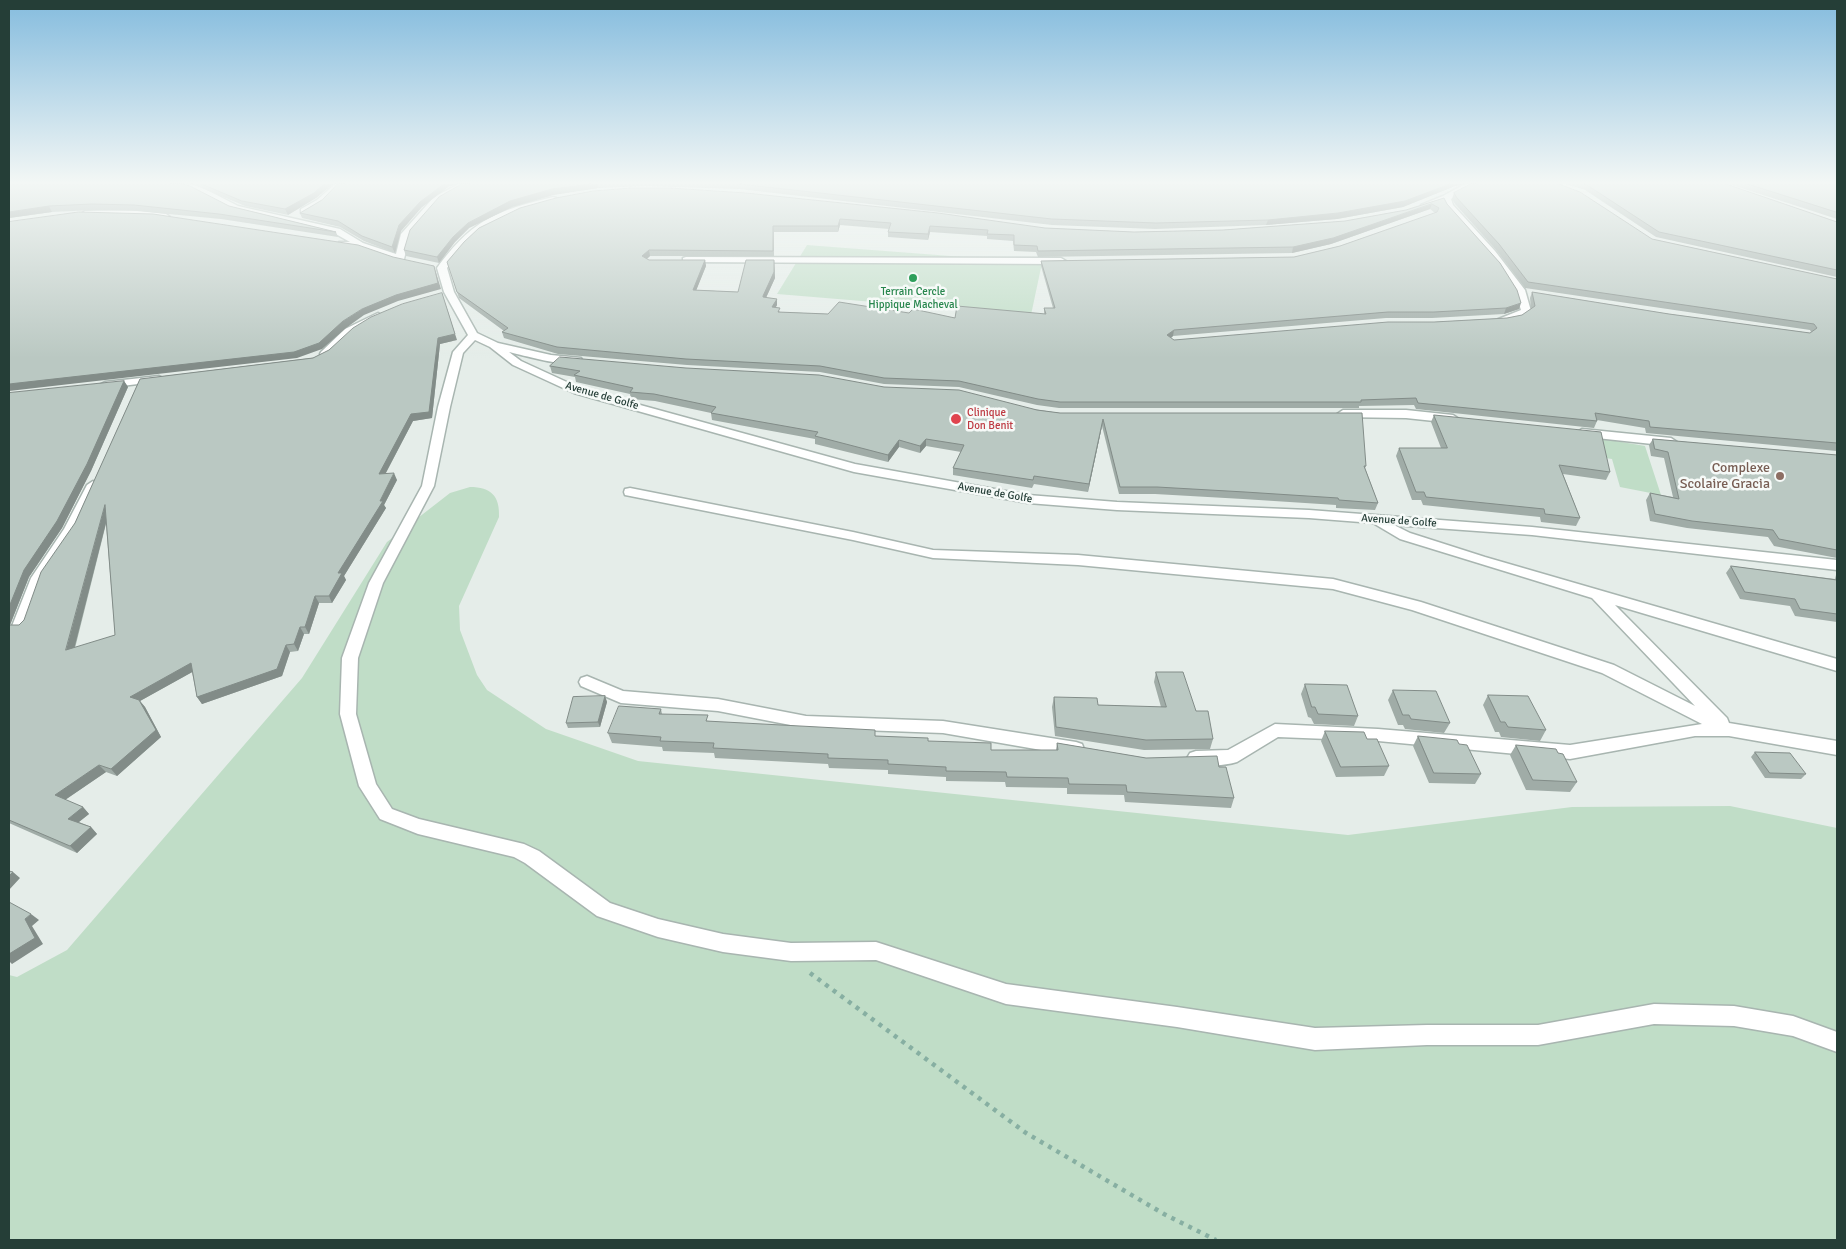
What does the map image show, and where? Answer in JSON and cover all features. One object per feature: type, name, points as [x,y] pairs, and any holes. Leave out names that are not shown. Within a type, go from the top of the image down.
[{"type":"street","points":[[336,242],[363,246]]},
{"type":"street","points":[[357,242],[403,260],[405,242]]},
{"type":"street","points":[[463,242],[438,267],[445,293],[473,335],[458,352],[444,407],[428,486],[376,583],[350,658],[348,714],[368,786],[386,814],[418,826],[516,850],[532,857],[604,910],[658,928],[723,943],[791,952],[876,951],[1006,994],[1177,1017],[1315,1039],[1428,1035],[1538,1035],[1654,1014],[1734,1016],[1793,1026],[1837,1042]]},
{"type":"street","points":[[1482,242],[1525,292],[1526,310],[1514,318],[1494,320]]},
{"type":"street","points":[[680,260],[1069,261]]},
{"type":"street","points":[[316,358],[330,352],[344,335],[359,324],[392,311]]},
{"type":"street","name":"Avenue de Golfe","points":[[473,335],[494,345],[517,363],[578,391],[688,420],[854,468],[1028,499],[1117,506],[1309,514],[1532,531],[1837,565]]},
{"type":"street","points":[[494,345],[551,358],[588,361]]},
{"type":"street","points":[[98,385],[168,378]]},
{"type":"street","points":[[134,394],[138,381]]},
{"type":"street","points":[[1328,414],[1406,414],[1461,419]]},
{"type":"street","points":[[1569,432],[1682,443]]},
{"type":"street","points":[[20,626],[38,578],[71,529],[99,472]]},
{"type":"street","points":[[630,492],[933,554],[1078,560],[1333,584],[1416,606],[1608,669],[1729,730]]},
{"type":"street","points":[[1374,519],[1405,536],[1837,665]]},
{"type":"street","points":[[1597,594],[1729,730]]},
{"type":"street","points":[[587,682],[621,697],[718,705],[806,722],[943,727],[1089,751]]},
{"type":"street","points":[[1183,758],[1231,757],[1275,730],[1378,735],[1570,752],[1695,730],[1729,730],[1837,748]]},
{"type":"path","points":[[791,952],[814,978],[1026,1133],[1164,1214],[1216,1240]]},
{"type":"green space","name":"Terrain Cercle Hippique Macheval","points":[[807,245],[1042,263],[1031,315],[777,294]]},
{"type":"green space","points":[[1581,435],[1645,446],[1661,495],[1620,487],[1612,459],[1585,455]]},
{"type":"green space","points":[[470,487],[484,489],[493,494],[498,503],[499,510],[499,517],[459,606],[460,630],[477,675],[487,690],[546,729],[638,761],[1348,835],[1572,807],[1730,806],[1837,828],[1837,1240],[9,1240],[9,975],[17,977],[67,950],[302,678],[387,542],[450,493]]},
{"type":"building","points":[[9,242],[340,242],[358,245],[393,257],[434,266],[438,283],[396,295],[362,309],[343,321],[319,343],[294,352],[9,384]]},
{"type":"building","points":[[379,242],[393,242],[392,247]]},
{"type":"building","points":[[406,242],[449,242],[437,257],[404,250]]},
{"type":"building","points":[[464,242],[773,242],[773,251],[649,250],[642,256],[649,260],[705,260],[693,290],[738,292],[746,260],[774,260],[774,272],[763,297],[777,299],[772,307],[780,308],[778,312],[828,314],[839,302],[909,313],[913,309],[955,318],[957,306],[1046,314],[1044,308],[1055,308],[1041,261],[1294,257],[1351,242],[1481,242],[1500,263],[1517,290],[1521,303],[1506,308],[1434,312],[1388,312],[1174,330],[1167,335],[1174,340],[1388,322],[1434,322],[1507,318],[1522,315],[1535,306],[1532,292],[1669,314],[1810,333],[1817,328],[1814,324],[1528,282],[1497,242],[1667,242],[1837,279],[1837,443],[1650,427],[1649,421],[1595,413],[1597,421],[1418,403],[1416,398],[1361,400],[1361,402],[1060,402],[1038,399],[959,381],[884,378],[820,366],[686,359],[557,347],[502,332],[508,328],[457,292],[447,262]]},
{"type":"building","points":[[1014,242],[1314,242],[1293,247],[1038,251],[1037,246],[1014,245]]},
{"type":"building","points":[[1707,242],[1837,242],[1837,270]]},
{"type":"building","points":[[442,293],[455,334],[438,338],[429,412],[411,414],[379,474],[394,473],[380,501],[383,501],[338,573],[342,573],[329,596],[315,596],[305,627],[300,627],[294,644],[286,645],[277,669],[197,697],[191,663],[130,697],[139,700],[156,730],[111,769],[99,765],[55,795],[83,807],[68,819],[91,827],[70,846],[9,820],[9,625],[19,625],[24,620],[41,572],[75,523],[140,379],[313,358],[329,350],[353,328],[371,317],[402,304]],"holes":[[[105,505],[115,635],[66,650]]]},
{"type":"building","points":[[560,357],[686,368],[819,375],[884,387],[959,390],[1037,410],[1060,413],[1362,413],[1366,466],[1364,466],[1378,503],[1339,500],[1338,498],[1245,492],[1120,487],[1103,419],[1089,484],[1034,476],[1033,480],[953,468],[964,445],[926,439],[920,446],[899,440],[888,455],[815,436],[818,432],[711,413],[716,407],[654,394],[630,392],[633,388],[574,375],[580,371],[550,366]]},
{"type":"building","points":[[124,381],[87,464],[57,521],[24,570],[9,607],[9,393]]},
{"type":"building","points":[[1434,415],[1601,432],[1610,472],[1559,465],[1580,518],[1545,514],[1544,509],[1426,497],[1424,492],[1416,492],[1399,448],[1447,448]]},
{"type":"building","points":[[1653,439],[1837,455],[1837,550],[1779,539],[1773,530],[1692,521],[1655,514],[1650,493],[1679,499],[1668,452],[1655,449]]},
{"type":"building","points":[[1731,566],[1837,580],[1837,614],[1800,609],[1795,599],[1745,592]]},
{"type":"building","points":[[1156,672],[1183,672],[1196,711],[1208,711],[1213,739],[1146,740],[1056,727],[1054,697],[1097,698],[1098,705],[1166,707]]},
{"type":"building","points":[[1305,684],[1347,685],[1358,716],[1318,714],[1315,707],[1312,707]]},
{"type":"building","points":[[1393,690],[1436,691],[1450,723],[1411,719],[1409,715],[1403,715]]},
{"type":"building","points":[[1488,695],[1528,696],[1546,730],[1508,727],[1505,722],[1501,722]]},
{"type":"building","points":[[605,696],[598,722],[566,723],[573,697]]},
{"type":"building","points":[[619,706],[661,709],[659,714],[708,715],[706,721],[875,730],[875,736],[928,738],[928,741],[991,743],[991,750],[1058,750],[1057,743],[1146,758],[1217,756],[1219,767],[1226,767],[1234,798],[1127,792],[1126,785],[1069,784],[1068,778],[1007,777],[1006,772],[946,771],[946,767],[888,764],[888,760],[828,758],[828,754],[713,748],[714,743],[660,741],[661,737],[608,733]]},
{"type":"building","points":[[1325,731],[1364,732],[1367,739],[1377,739],[1389,766],[1341,767]]},
{"type":"building","points":[[1418,736],[1457,740],[1459,744],[1467,745],[1481,774],[1434,773]]},
{"type":"building","points":[[1516,745],[1556,749],[1558,753],[1563,754],[1577,782],[1533,780]]},
{"type":"building","points":[[1755,752],[1790,753],[1806,774],[1770,773]]},
{"type":"building","points":[[9,902],[31,914],[25,919],[35,938],[9,954]]},
{"type":"place","name":"Terrain Cercle Hippique Macheval","points":[[913,278]]},
{"type":"place","name":"Clinique Don Benit","points":[[956,419]]},
{"type":"place","name":"Complexe Scolaire Gracia","points":[[1780,476]]}]
